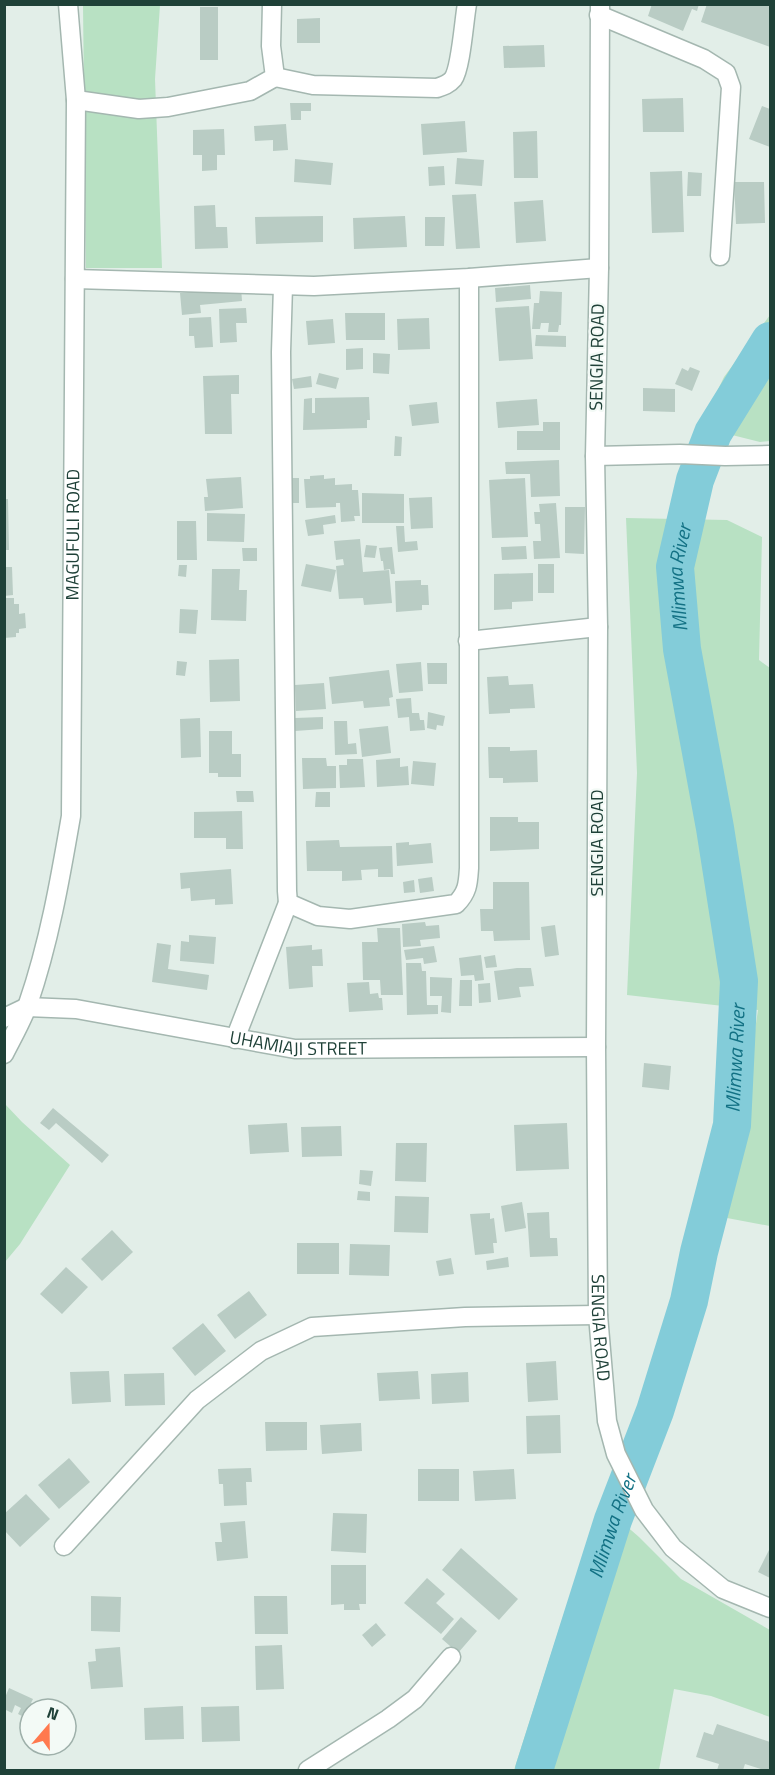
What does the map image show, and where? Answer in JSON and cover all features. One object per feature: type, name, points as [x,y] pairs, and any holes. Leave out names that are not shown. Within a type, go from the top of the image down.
[{"type":"street","name":"MAGUFULI ROAD","points":[[4,1054],[27,1007],[44,954],[71,816],[76,100],[68,4]]},
{"type":"street","points":[[272,4],[271,46],[275,77]]},
{"type":"street","points":[[76,100],[139,109],[168,106],[250,92],[275,77],[313,85],[437,88],[447,85],[454,78],[458,68],[467,4]]},
{"type":"street","points":[[599,10],[704,59],[726,73],[731,87],[720,256]]},
{"type":"street","name":"SENGIA ROAD","points":[[599,10],[599,268],[594,456],[598,627],[596,1047],[598,1315],[607,1421],[616,1454],[644,1510],[673,1548],[723,1589],[771,1608]]},
{"type":"street","points":[[75,279],[283,286],[469,278],[599,268]]},
{"type":"street","points":[[288,903],[318,916],[350,919],[456,904],[465,896],[469,868],[469,278]]},
{"type":"street","points":[[235,1039],[288,903],[281,352],[283,286]]},
{"type":"street","points":[[594,456],[771,454]]},
{"type":"street","points":[[468,641],[598,627]]},
{"type":"street","name":"UHAMIAJI STREET","points":[[4,1018],[27,1007],[76,1009],[295,1049],[596,1047]]},
{"type":"street","points":[[64,1546],[197,1400],[261,1351],[312,1327],[465,1317],[598,1315]]},
{"type":"street","points":[[308,1770],[415,1699],[451,1657]]},
{"type":"green space","points":[[83,5],[160,5],[155,79],[162,268],[86,268]]},
{"type":"green space","points":[[770,315],[770,441],[760,442],[700,427],[724,377]]},
{"type":"green space","points":[[626,518],[727,520],[762,537],[759,660],[770,668],[770,1226],[727,1218],[758,1010],[627,995],[637,773]]},
{"type":"green space","points":[[5,1104],[70,1165],[20,1244],[5,1262]]},
{"type":"green space","points":[[601,1504],[639,1537],[681,1579],[770,1630],[770,1717],[711,1696],[674,1689],[659,1770],[514,1770],[561,1623]]},
{"type":"building","points":[[652,4],[699,4],[697,11],[692,9],[683,31],[648,16]]},
{"type":"building","points":[[707,4],[761,4],[766,6],[770,4],[770,47],[701,22]]},
{"type":"building","points":[[200,7],[218,7],[218,60],[200,60]]},
{"type":"building","points":[[320,18],[320,43],[297,43],[297,19]]},
{"type":"building","points":[[544,45],[545,67],[504,68],[503,46]]},
{"type":"building","points":[[683,98],[684,132],[643,132],[642,99]]},
{"type":"building","points":[[290,103],[311,103],[311,111],[301,111],[301,120],[291,120]]},
{"type":"building","points":[[762,106],[770,109],[770,147],[749,139]]},
{"type":"building","points":[[465,121],[467,152],[423,155],[421,124]]},
{"type":"building","points":[[286,124],[288,150],[273,151],[273,140],[255,141],[254,126]]},
{"type":"building","points":[[224,129],[225,155],[217,155],[217,170],[202,171],[202,155],[193,155],[193,130]]},
{"type":"building","points":[[537,131],[538,178],[514,178],[513,132]]},
{"type":"building","points":[[457,158],[484,160],[482,186],[455,184]]},
{"type":"building","points":[[295,159],[333,163],[331,185],[294,182]]},
{"type":"building","points":[[444,166],[445,185],[429,186],[428,167]]},
{"type":"building","points":[[682,171],[684,232],[652,233],[650,172]]},
{"type":"building","points":[[688,172],[702,173],[701,196],[687,196]]},
{"type":"building","points":[[734,182],[764,182],[765,223],[736,224]]},
{"type":"building","points":[[476,194],[480,248],[456,249],[452,195]]},
{"type":"building","points":[[543,200],[546,241],[516,243],[514,202]]},
{"type":"building","points":[[215,205],[216,227],[227,227],[228,248],[195,249],[194,206]]},
{"type":"building","points":[[323,216],[323,242],[256,244],[255,217]]},
{"type":"building","points":[[405,216],[407,247],[354,249],[353,218]]},
{"type":"building","points":[[425,217],[445,217],[444,246],[425,246]]},
{"type":"building","points":[[530,285],[531,299],[496,302],[495,288]]},
{"type":"building","points":[[241,287],[242,301],[200,305],[201,313],[182,315],[180,293]]},
{"type":"building","points":[[540,291],[562,292],[561,325],[559,325],[558,332],[548,332],[549,323],[541,323],[540,329],[532,329],[534,303],[539,303]]},
{"type":"building","points":[[529,306],[533,359],[499,361],[495,308]]},
{"type":"building","points":[[246,308],[247,323],[236,323],[237,342],[220,343],[219,309]]},
{"type":"building","points":[[345,313],[385,313],[385,340],[346,340]]},
{"type":"building","points":[[211,317],[213,347],[195,348],[194,336],[189,336],[189,318]]},
{"type":"building","points":[[429,318],[430,349],[398,350],[397,319]]},
{"type":"building","points":[[333,319],[335,343],[308,345],[306,321]]},
{"type":"building","points":[[536,335],[566,336],[566,347],[535,346]]},
{"type":"building","points":[[363,348],[363,369],[346,370],[346,349]]},
{"type":"building","points":[[373,353],[390,354],[389,374],[373,373]]},
{"type":"building","points":[[690,367],[700,371],[692,391],[675,384],[682,368],[688,371]]},
{"type":"building","points":[[319,373],[339,378],[336,389],[316,384]]},
{"type":"building","points":[[239,375],[239,394],[231,394],[232,434],[205,434],[203,376]]},
{"type":"building","points":[[311,376],[312,387],[294,389],[292,379]]},
{"type":"building","points":[[643,388],[675,389],[675,412],[643,411]]},
{"type":"building","points":[[369,397],[370,420],[367,420],[367,428],[303,430],[304,399],[312,398],[312,413],[315,413],[315,398]]},
{"type":"building","points":[[537,399],[539,425],[498,428],[496,402]]},
{"type":"building","points":[[437,402],[439,423],[412,426],[409,405]]},
{"type":"building","points":[[543,422],[560,422],[560,450],[517,450],[517,431],[543,431]]},
{"type":"building","points":[[395,436],[402,437],[401,456],[394,456]]},
{"type":"building","points":[[559,460],[560,496],[531,497],[530,474],[506,474],[505,462]]},
{"type":"building","points":[[324,475],[324,479],[335,478],[335,485],[352,484],[352,490],[358,490],[360,516],[354,516],[355,521],[341,522],[340,503],[336,503],[336,507],[306,508],[304,479]]},
{"type":"building","points":[[241,477],[243,508],[205,511],[204,497],[208,497],[206,479]]},
{"type":"building","points":[[292,478],[299,478],[299,503],[292,503]]},
{"type":"building","points":[[525,478],[528,537],[492,538],[489,480]]},
{"type":"building","points":[[362,493],[404,494],[404,523],[362,523]]},
{"type":"building","points":[[432,497],[433,528],[411,529],[409,498]]},
{"type":"building","points":[[4,499],[8,499],[9,550],[4,550]]},
{"type":"building","points":[[556,503],[560,558],[534,559],[533,541],[541,541],[540,524],[535,524],[534,512],[540,512],[539,504]]},
{"type":"building","points":[[565,507],[585,507],[584,554],[565,553]]},
{"type":"building","points":[[207,513],[245,514],[244,542],[207,541]]},
{"type":"building","points":[[335,515],[336,523],[323,525],[324,534],[308,536],[305,520]]},
{"type":"building","points":[[177,521],[196,521],[197,560],[177,560]]},
{"type":"building","points":[[396,526],[404,526],[405,542],[417,541],[418,550],[398,552]]},
{"type":"building","points":[[360,539],[363,572],[389,570],[392,603],[364,605],[363,598],[339,599],[336,566],[344,565],[343,559],[336,560],[334,541]]},
{"type":"building","points":[[366,545],[377,546],[375,558],[364,557]]},
{"type":"building","points":[[526,546],[527,559],[502,560],[501,547]]},
{"type":"building","points":[[392,547],[395,574],[391,574],[390,569],[384,570],[379,548]]},
{"type":"building","points":[[242,548],[257,548],[257,561],[243,561]]},
{"type":"building","points":[[306,564],[336,570],[331,592],[301,586]]},
{"type":"building","points":[[538,564],[554,564],[554,593],[538,593]]},
{"type":"building","points":[[179,565],[187,565],[186,577],[178,576]]},
{"type":"building","points":[[4,567],[12,567],[13,595],[4,596]]},
{"type":"building","points":[[212,569],[240,569],[239,590],[247,590],[246,621],[211,620]]},
{"type":"building","points":[[533,573],[533,601],[512,602],[512,609],[494,610],[494,574]]},
{"type":"building","points":[[421,580],[421,585],[428,585],[429,605],[422,605],[422,610],[396,612],[395,581]]},
{"type":"building","points":[[4,598],[14,598],[14,604],[19,604],[19,614],[25,613],[26,628],[19,629],[16,637],[4,638]]},
{"type":"building","points":[[180,609],[198,610],[196,634],[179,633]]},
{"type":"building","points":[[239,659],[240,701],[210,702],[209,660]]},
{"type":"building","points":[[177,661],[187,662],[185,676],[176,675]]},
{"type":"building","points":[[421,662],[423,691],[399,693],[396,664]]},
{"type":"building","points":[[427,663],[447,663],[447,684],[428,684]]},
{"type":"building","points":[[389,670],[393,697],[389,698],[390,706],[364,708],[363,701],[332,704],[329,677]]},
{"type":"building","points":[[508,676],[509,685],[533,684],[535,708],[510,709],[510,713],[489,714],[487,677]]},
{"type":"building","points":[[324,683],[326,709],[296,711],[295,685]]},
{"type":"building","points":[[411,698],[412,713],[419,713],[420,720],[424,720],[425,730],[410,731],[409,717],[398,718],[396,699]]},
{"type":"building","points":[[428,712],[445,716],[443,726],[437,725],[436,730],[427,728]]},
{"type":"building","points":[[323,717],[323,729],[295,731],[295,718]]},
{"type":"building","points":[[200,718],[201,757],[181,758],[180,719]]},
{"type":"building","points":[[334,721],[347,721],[348,744],[356,743],[357,754],[335,755]]},
{"type":"building","points":[[388,726],[391,753],[362,757],[359,729]]},
{"type":"building","points":[[209,731],[232,731],[232,754],[241,754],[241,777],[218,777],[218,773],[209,773]]},
{"type":"building","points":[[488,747],[510,747],[510,751],[537,750],[538,782],[503,783],[503,778],[489,778]]},
{"type":"building","points":[[302,758],[326,758],[327,766],[336,766],[336,788],[303,789]]},
{"type":"building","points":[[400,758],[400,767],[408,766],[409,785],[377,787],[376,760]]},
{"type":"building","points":[[347,759],[363,759],[365,787],[340,788],[339,765],[347,765]]},
{"type":"building","points":[[413,761],[436,763],[434,786],[411,784]]},
{"type":"building","points":[[236,791],[253,791],[254,802],[237,802]]},
{"type":"building","points":[[316,792],[330,792],[330,807],[315,807]]},
{"type":"building","points":[[242,811],[243,849],[226,849],[226,838],[194,838],[194,812]]},
{"type":"building","points":[[490,817],[518,817],[518,822],[539,822],[539,849],[490,851]]},
{"type":"building","points":[[339,840],[340,847],[392,846],[393,877],[378,877],[378,869],[361,870],[362,880],[342,881],[342,871],[307,871],[306,841]]},
{"type":"building","points":[[409,842],[409,845],[431,843],[433,863],[397,866],[396,843]]},
{"type":"building","points":[[231,869],[233,904],[215,905],[215,899],[191,901],[190,888],[181,889],[180,873]]},
{"type":"building","points":[[432,877],[434,891],[420,893],[418,879]]},
{"type":"building","points":[[414,880],[415,892],[404,893],[403,882]]},
{"type":"building","points":[[493,882],[529,882],[530,940],[494,941],[493,931],[481,931],[480,909],[493,909]]},
{"type":"building","points":[[425,922],[426,926],[439,925],[440,938],[420,940],[421,946],[403,947],[402,924]]},
{"type":"building","points":[[555,925],[559,955],[545,957],[541,927]]},
{"type":"building","points":[[377,928],[400,928],[403,995],[381,995],[380,980],[363,980],[362,942],[378,942]]},
{"type":"building","points":[[189,935],[216,937],[214,964],[180,961],[181,941],[189,942]]},
{"type":"building","points":[[157,943],[171,945],[168,969],[209,975],[207,990],[152,982]]},
{"type":"building","points":[[312,945],[312,950],[322,949],[323,966],[312,966],[313,987],[289,989],[286,947]]},
{"type":"building","points":[[434,946],[437,962],[424,964],[423,958],[406,960],[404,950]]},
{"type":"building","points":[[481,955],[484,980],[475,981],[474,975],[461,976],[459,958]]},
{"type":"building","points":[[495,955],[497,967],[486,968],[484,957]]},
{"type":"building","points":[[406,963],[421,963],[422,971],[426,971],[427,1005],[438,1005],[438,1014],[407,1015]]},
{"type":"building","points":[[531,968],[534,986],[519,987],[521,997],[498,1000],[494,971]]},
{"type":"building","points":[[430,977],[452,978],[451,1013],[441,1012],[442,996],[430,996]]},
{"type":"building","points":[[460,980],[472,980],[472,1006],[459,1006]]},
{"type":"building","points":[[369,982],[370,994],[378,993],[379,998],[382,998],[383,1010],[349,1012],[347,983]]},
{"type":"building","points":[[490,983],[491,1002],[479,1003],[478,984]]},
{"type":"building","points":[[644,1063],[671,1066],[669,1090],[642,1087]]},
{"type":"building","points":[[53,1108],[109,1155],[102,1163],[56,1123],[49,1130],[40,1123]]},
{"type":"building","points":[[287,1123],[289,1152],[250,1154],[248,1125]]},
{"type":"building","points":[[567,1123],[569,1169],[516,1171],[514,1125]]},
{"type":"building","points":[[341,1126],[342,1156],[302,1157],[301,1127]]},
{"type":"building","points":[[396,1143],[427,1143],[426,1182],[395,1181]]},
{"type":"building","points":[[360,1170],[373,1171],[371,1186],[359,1184]]},
{"type":"building","points":[[358,1191],[370,1192],[370,1201],[357,1200]]},
{"type":"building","points":[[395,1196],[429,1197],[428,1233],[394,1232]]},
{"type":"building","points":[[522,1202],[526,1228],[505,1232],[501,1206]]},
{"type":"building","points":[[549,1212],[550,1238],[557,1238],[558,1256],[530,1257],[527,1213]]},
{"type":"building","points":[[490,1213],[490,1219],[494,1218],[497,1243],[493,1243],[494,1253],[475,1255],[470,1214]]},
{"type":"building","points":[[112,1230],[133,1252],[102,1281],[81,1259]]},
{"type":"building","points":[[297,1243],[339,1243],[339,1274],[297,1274]]},
{"type":"building","points":[[350,1244],[390,1245],[389,1276],[349,1275]]},
{"type":"building","points":[[508,1257],[509,1267],[487,1270],[486,1261]]},
{"type":"building","points":[[451,1258],[454,1274],[439,1276],[436,1261]]},
{"type":"building","points":[[66,1267],[88,1287],[62,1314],[40,1294]]},
{"type":"building","points":[[249,1291],[267,1315],[235,1339],[217,1315]]},
{"type":"building","points":[[203,1323],[226,1351],[195,1376],[172,1348]]},
{"type":"building","points":[[556,1361],[558,1400],[528,1402],[526,1363]]},
{"type":"building","points":[[109,1371],[111,1402],[72,1404],[70,1372]]},
{"type":"building","points":[[418,1371],[420,1399],[379,1401],[377,1373]]},
{"type":"building","points":[[468,1372],[469,1402],[432,1404],[431,1374]]},
{"type":"building","points":[[164,1373],[165,1405],[125,1406],[124,1374]]},
{"type":"building","points":[[560,1415],[561,1453],[527,1454],[526,1416]]},
{"type":"building","points":[[265,1422],[307,1422],[307,1450],[266,1451]]},
{"type":"building","points":[[361,1423],[362,1451],[322,1454],[320,1425]]},
{"type":"building","points":[[69,1458],[90,1482],[59,1509],[38,1485]]},
{"type":"building","points":[[251,1468],[252,1482],[246,1482],[247,1505],[224,1506],[223,1484],[219,1484],[218,1469]]},
{"type":"building","points":[[418,1469],[459,1469],[459,1501],[418,1501]]},
{"type":"building","points":[[514,1469],[516,1499],[475,1501],[473,1471]]},
{"type":"building","points":[[26,1494],[50,1519],[20,1547],[4,1530],[4,1514]]},
{"type":"building","points":[[333,1513],[367,1514],[366,1553],[331,1551]]},
{"type":"building","points":[[245,1521],[248,1558],[217,1561],[215,1542],[222,1542],[220,1523]]},
{"type":"building","points":[[461,1548],[518,1599],[499,1620],[442,1570]]},
{"type":"building","points":[[770,1548],[770,1578],[758,1572]]},
{"type":"building","points":[[331,1565],[366,1565],[366,1604],[359,1604],[360,1610],[344,1610],[344,1604],[331,1605]]},
{"type":"building","points":[[427,1578],[445,1594],[436,1603],[454,1619],[441,1634],[404,1603]]},
{"type":"building","points":[[91,1596],[121,1597],[120,1632],[91,1631]]},
{"type":"building","points":[[254,1596],[287,1596],[288,1634],[255,1634]]},
{"type":"building","points":[[461,1617],[477,1631],[458,1653],[442,1639]]},
{"type":"building","points":[[376,1623],[386,1635],[372,1647],[362,1635]]},
{"type":"building","points":[[282,1645],[284,1689],[256,1690],[255,1646]]},
{"type":"building","points":[[120,1647],[123,1687],[91,1689],[88,1662],[96,1661],[95,1649]]},
{"type":"building","points":[[9,1688],[29,1697],[18,1697],[18,1706],[15,1705],[12,1713],[4,1709],[4,1700]]},
{"type":"building","points":[[183,1706],[184,1739],[145,1740],[144,1708]]},
{"type":"building","points":[[239,1706],[240,1741],[202,1742],[201,1707]]},
{"type":"building","points":[[717,1724],[770,1742],[770,1770],[745,1764],[743,1770],[717,1770],[719,1764],[696,1757],[704,1732],[713,1735]]},
{"type":"waterway","name":"Mlimwa River","points":[[534,1770],[613,1520],[655,1411],[689,1301],[699,1252],[732,1125],[739,981],[715,828],[682,649],[675,567],[695,480],[713,433],[770,341]]}]
